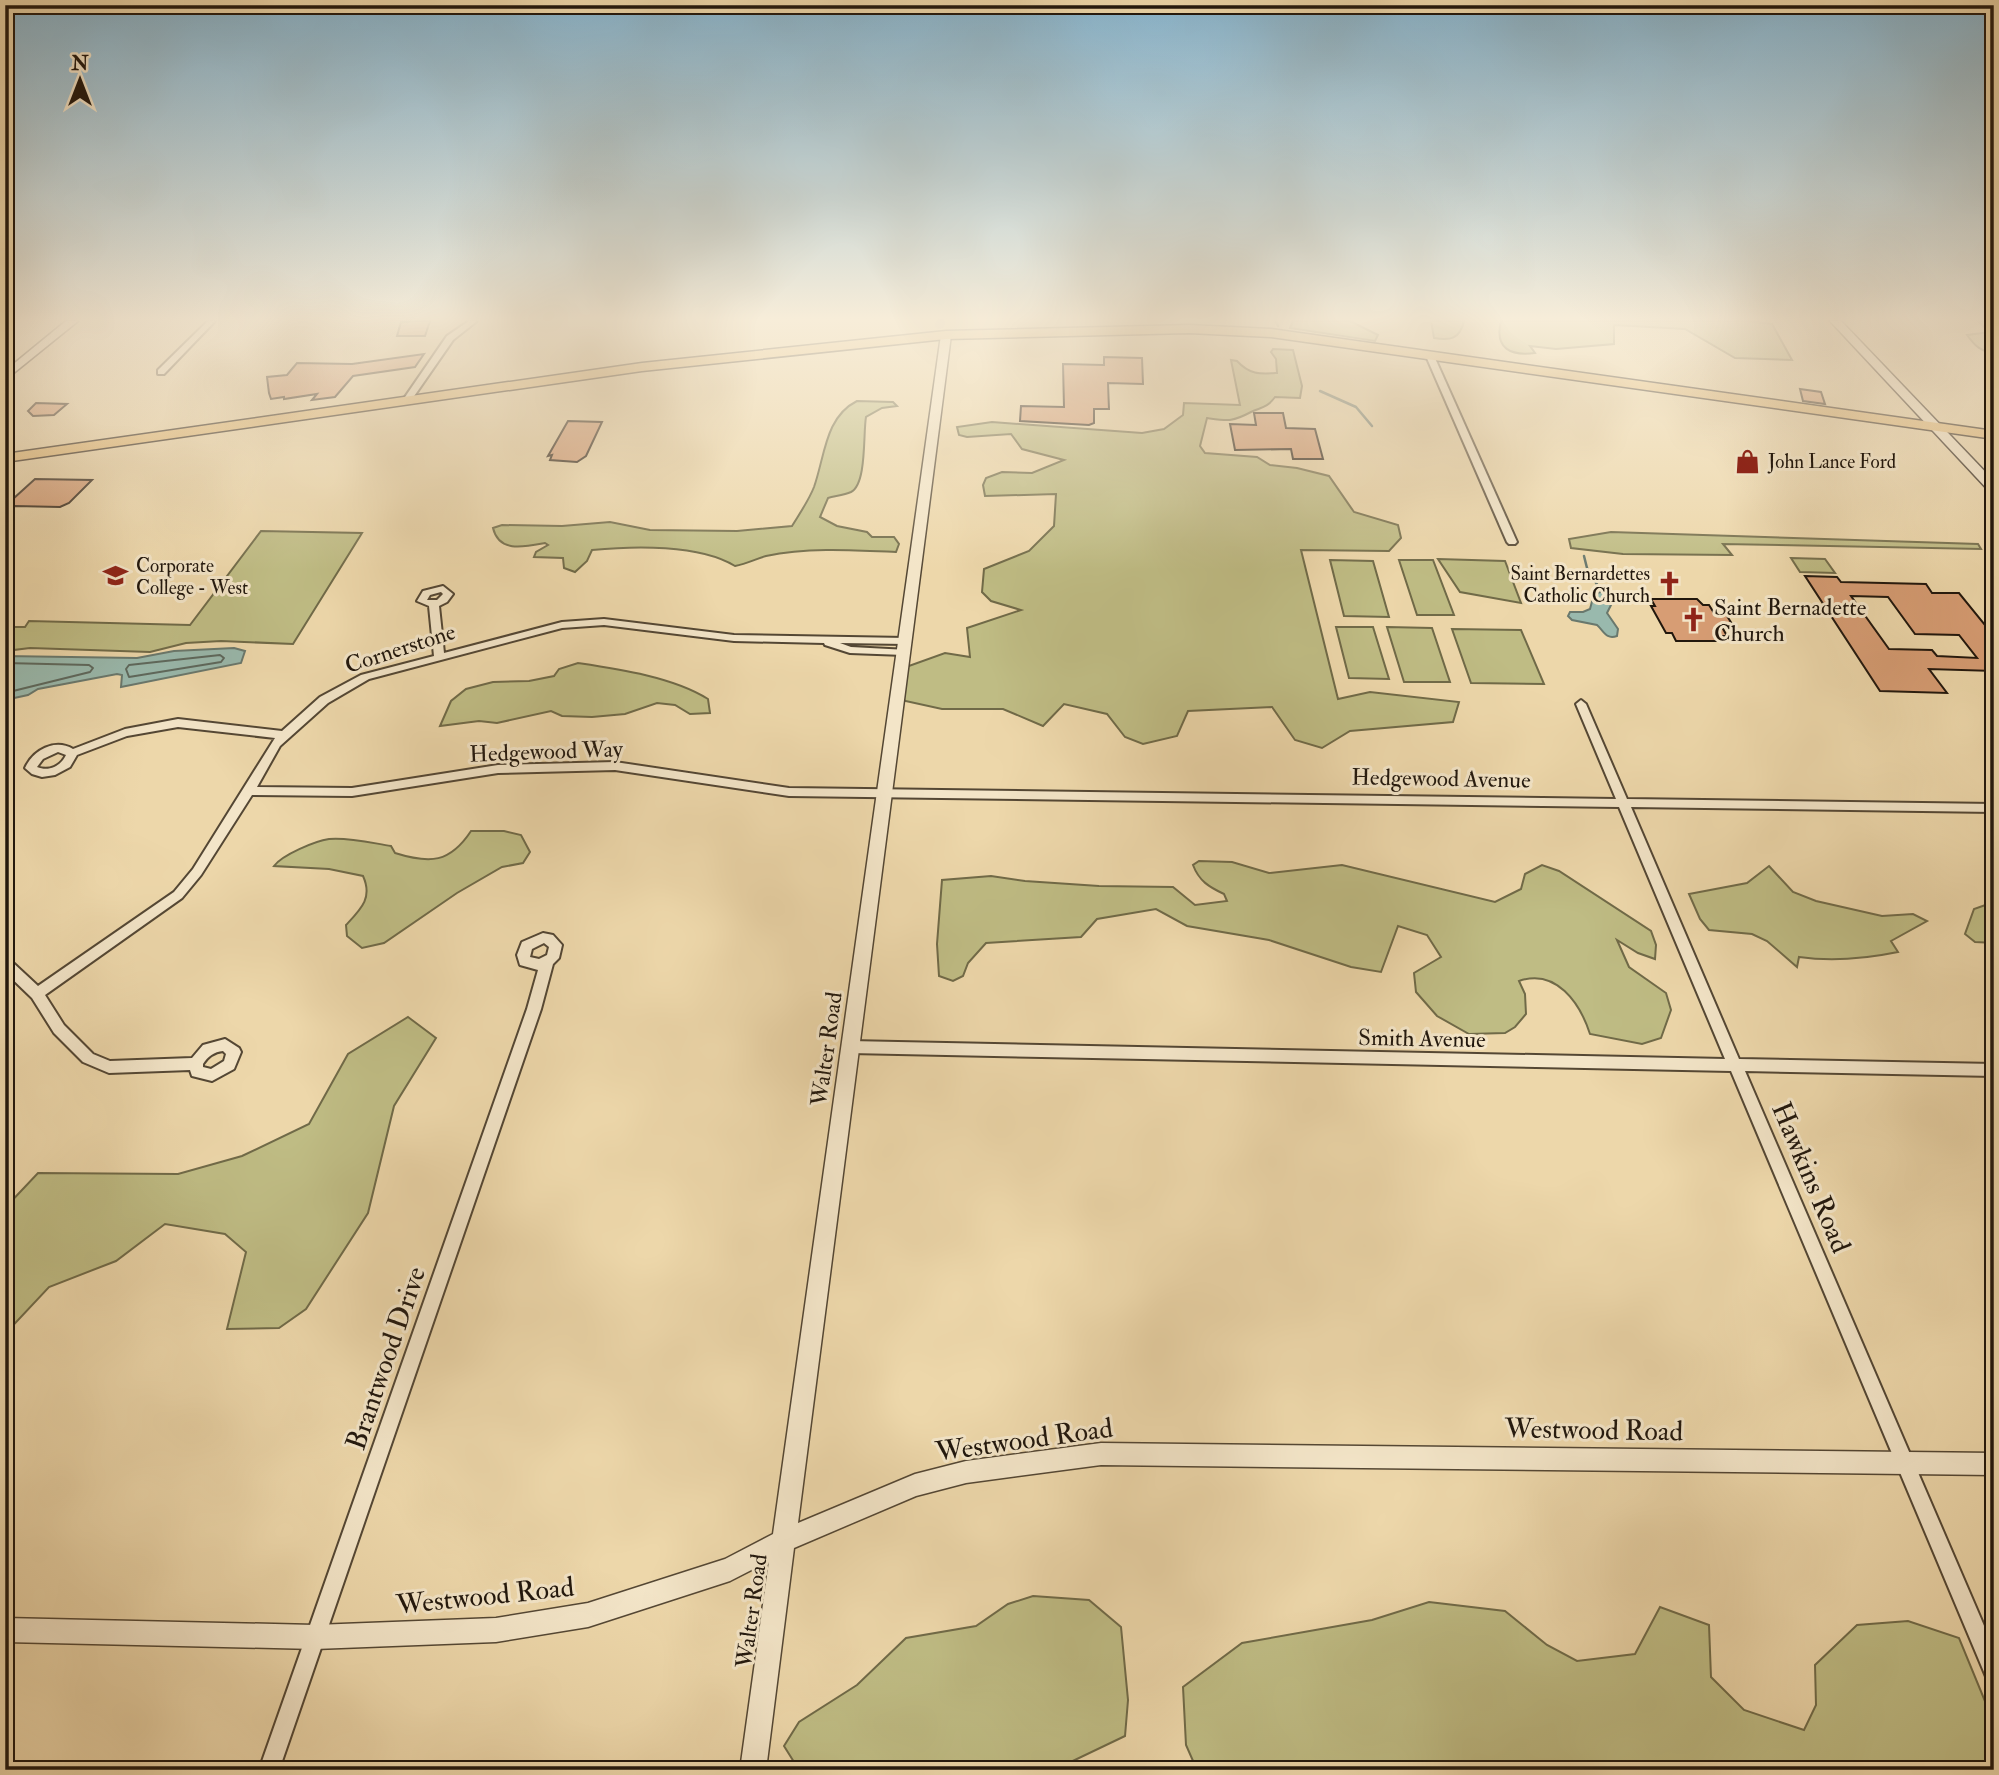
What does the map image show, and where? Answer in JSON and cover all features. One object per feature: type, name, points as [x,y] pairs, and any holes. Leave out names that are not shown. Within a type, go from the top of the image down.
[{"type":"main road","points":[[5,458],[380,404]]},
{"type":"main road","points":[[1766,404],[1994,435]]},
{"type":"main road","points":[[1913,404],[1994,489]]},
{"type":"street","name":"Walter Road","points":[[753,1770],[887,792],[937,404]]},
{"type":"street","points":[[1451,404],[1512,542]]},
{"type":"street","points":[[434,604],[439,656]]},
{"type":"street","name":"Cornerstone","points":[[37,994],[178,895],[197,872],[283,735],[310,710],[348,684],[439,656],[562,625],[588,622],[734,638],[823,640],[850,650],[905,647]]},
{"type":"street","name":"Hawkins Road","points":[[1581,704],[1994,1672]]},
{"type":"street","points":[[72,753],[125,733],[178,723],[283,735]]},
{"type":"street","name":"Hedgewood Way","points":[[249,791],[352,792],[498,769],[615,766],[789,792],[887,792]]},
{"type":"street","name":"Hedgewood Avenue","points":[[887,792],[1994,808]]},
{"type":"street","name":"Brantwood Drive","points":[[269,1770],[537,999],[547,962]]},
{"type":"street","points":[[5,964],[37,994],[59,1029],[88,1058],[110,1067],[196,1064]]},
{"type":"street","name":"Smith Avenue","points":[[850,1047],[1994,1070]]},
{"type":"street","name":"Westwood Road","points":[[5,1630],[315,1637],[496,1630],[588,1615],[730,1569],[786,1541],[915,1485],[966,1472],[1101,1454],[1994,1464]]},
{"type":"shaded area","points":[[853,404],[897,406],[882,408],[866,417],[860,479],[851,492],[828,498],[820,517],[837,526],[867,532],[872,537],[894,537],[899,544],[896,552],[798,551],[766,556],[735,566],[685,550],[608,549],[592,550],[587,561],[575,572],[564,568],[563,558],[534,557],[536,552],[548,545],[545,543],[521,547],[507,545],[496,536],[493,528],[502,525],[562,526],[610,522],[650,530],[737,531],[792,526],[814,487],[832,427],[846,408]]},
{"type":"shaded area","points":[[1184,404],[1268,404],[1235,419],[1207,418],[1200,446],[1205,453],[1257,457],[1270,465],[1329,476],[1354,512],[1398,525],[1401,538],[1389,551],[1301,550],[1338,699],[1370,692],[1459,702],[1453,722],[1350,731],[1322,748],[1295,740],[1272,707],[1188,711],[1177,736],[1143,744],[1125,737],[1107,714],[1064,704],[1043,726],[1003,709],[942,709],[901,700],[906,667],[945,653],[970,657],[967,628],[1021,610],[991,601],[982,592],[984,569],[1029,551],[1054,526],[1056,494],[985,496],[983,485],[986,478],[1002,472],[1032,473],[1064,460],[1022,449],[1011,434],[967,437],[959,435],[957,427],[992,422],[1142,433],[1164,429],[1183,415]]},
{"type":"shaded area","points":[[261,531],[362,533],[293,644],[221,641],[186,643],[150,652],[30,648],[5,651],[5,627],[25,627],[29,621],[190,625]]},
{"type":"shaded area","points":[[1611,532],[1978,544],[1981,549],[1723,544],[1732,555],[1623,554],[1571,548],[1569,539]]},
{"type":"shaded area","points":[[1791,558],[1825,559],[1835,573],[1800,572]]},
{"type":"shaded area","points":[[1438,559],[1505,561],[1521,603],[1460,592]]},
{"type":"shaded area","points":[[1330,560],[1373,561],[1389,617],[1344,616]]},
{"type":"shaded area","points":[[1399,560],[1433,560],[1454,615],[1417,615]]},
{"type":"shaded area","points":[[1336,627],[1373,627],[1389,679],[1349,678]]},
{"type":"shaded area","points":[[1387,627],[1432,628],[1450,682],[1404,682]]},
{"type":"shaded area","points":[[1452,629],[1521,630],[1544,684],[1471,683]]},
{"type":"shaded area","points":[[578,663],[645,675],[679,685],[708,699],[710,713],[690,714],[675,705],[657,703],[625,714],[562,716],[551,711],[497,723],[479,721],[440,726],[451,701],[466,689],[493,682],[529,681],[554,676],[559,669]]},
{"type":"shaded area","points":[[471,831],[504,831],[521,835],[530,852],[523,863],[502,867],[457,893],[384,943],[362,948],[347,936],[346,925],[364,903],[367,891],[363,876],[329,869],[274,866],[299,849],[323,840],[336,839],[391,846],[395,853],[419,859],[438,858],[455,849]]},
{"type":"shaded area","points":[[1199,861],[1232,862],[1269,873],[1342,865],[1495,902],[1521,889],[1525,874],[1542,865],[1559,871],[1651,931],[1656,945],[1655,959],[1638,953],[1617,940],[1629,967],[1666,993],[1671,1010],[1661,1038],[1642,1044],[1590,1034],[1580,1011],[1565,991],[1544,979],[1532,978],[1519,981],[1525,994],[1526,1014],[1515,1027],[1505,1033],[1469,1034],[1437,1016],[1416,992],[1414,973],[1441,957],[1427,935],[1398,926],[1381,972],[1351,967],[1269,940],[1187,926],[1156,909],[1097,919],[1081,937],[986,943],[968,963],[963,976],[953,981],[939,976],[937,944],[942,880],[991,876],[1099,886],[1173,887],[1195,905],[1227,901],[1224,894],[1209,886],[1198,875],[1193,865]]},
{"type":"shaded area","points":[[1769,866],[1793,892],[1816,901],[1882,916],[1913,914],[1927,921],[1891,941],[1898,952],[1848,959],[1799,957],[1797,967],[1767,941],[1752,934],[1709,930],[1700,919],[1689,894],[1747,883]]},
{"type":"shaded area","points":[[1994,902],[1994,943],[1975,942],[1965,934],[1974,909]]},
{"type":"shaded area","points":[[408,1017],[436,1038],[394,1106],[368,1213],[306,1309],[279,1328],[227,1329],[246,1252],[225,1234],[165,1224],[116,1261],[49,1287],[5,1334],[5,1208],[38,1173],[178,1174],[242,1156],[309,1124],[348,1054]]},
{"type":"shaded area","points":[[1033,1596],[1089,1600],[1121,1627],[1128,1700],[1125,1736],[1054,1770],[799,1770],[784,1746],[799,1722],[857,1685],[906,1638],[976,1626],[1008,1604]]},
{"type":"shaded area","points":[[1429,1602],[1505,1611],[1547,1645],[1577,1661],[1635,1654],[1660,1607],[1709,1625],[1711,1677],[1744,1710],[1804,1730],[1816,1705],[1815,1665],[1857,1625],[1908,1621],[1959,1638],[1994,1723],[1994,1770],[1197,1770],[1186,1745],[1183,1687],[1242,1643],[1372,1620]]},
{"type":"water","points":[[1604,591],[1614,599],[1607,613],[1618,629],[1617,636],[1613,637],[1608,636],[1597,625],[1572,620],[1568,616],[1570,612],[1590,609],[1594,594]]},
{"type":"water","points":[[234,648],[245,651],[241,663],[121,687],[122,675],[117,674],[38,689],[28,695],[5,700],[5,656],[137,658],[174,651]]},
{"type":"building","points":[[35,404],[67,404],[54,415],[33,416],[28,411]]},
{"type":"building","points":[[1064,404],[1109,404],[1109,409],[1094,409],[1094,423],[1089,425],[1020,421],[1021,406],[1064,407]]},
{"type":"building","points":[[1254,413],[1283,413],[1286,428],[1315,429],[1323,459],[1293,459],[1291,449],[1235,450],[1230,424],[1256,425]]},
{"type":"building","points":[[568,421],[602,422],[586,456],[577,462],[550,460],[552,455],[548,456]]},
{"type":"building","points":[[35,479],[92,480],[69,503],[60,507],[15,506],[5,514],[5,500],[14,498]]},
{"type":"building","points":[[1805,576],[1837,577],[1841,582],[1926,584],[1932,593],[1959,593],[1994,636],[1994,671],[1929,669],[1947,693],[1880,691]],"holes":[[[1851,596],[1888,597],[1915,634],[1959,635],[1977,658],[1937,656],[1932,650],[1889,649]]]},
{"type":"building","name":"Saint Bernadette Church","points":[[1651,599],[1697,599],[1703,605],[1709,605],[1714,613],[1725,613],[1734,627],[1722,627],[1727,636],[1720,636],[1722,641],[1676,641],[1672,633],[1666,633],[1651,606],[1655,606]]},
{"type":"waterway","points":[[1349,404],[1356,407],[1372,426]]},
{"type":"waterway","points":[[1584,556],[1587,568],[1601,591]]},
{"type":"place","name":"John Lance Ford","points":[[1748,461]]},
{"type":"place","name":"Corporate College - West","points":[[116,576]]},
{"type":"place","name":"Saint Bernardettes Catholic Church","points":[[1670,584]]},
{"type":"place","name":"Saint Bernadette Church","points":[[1694,620]]}]
